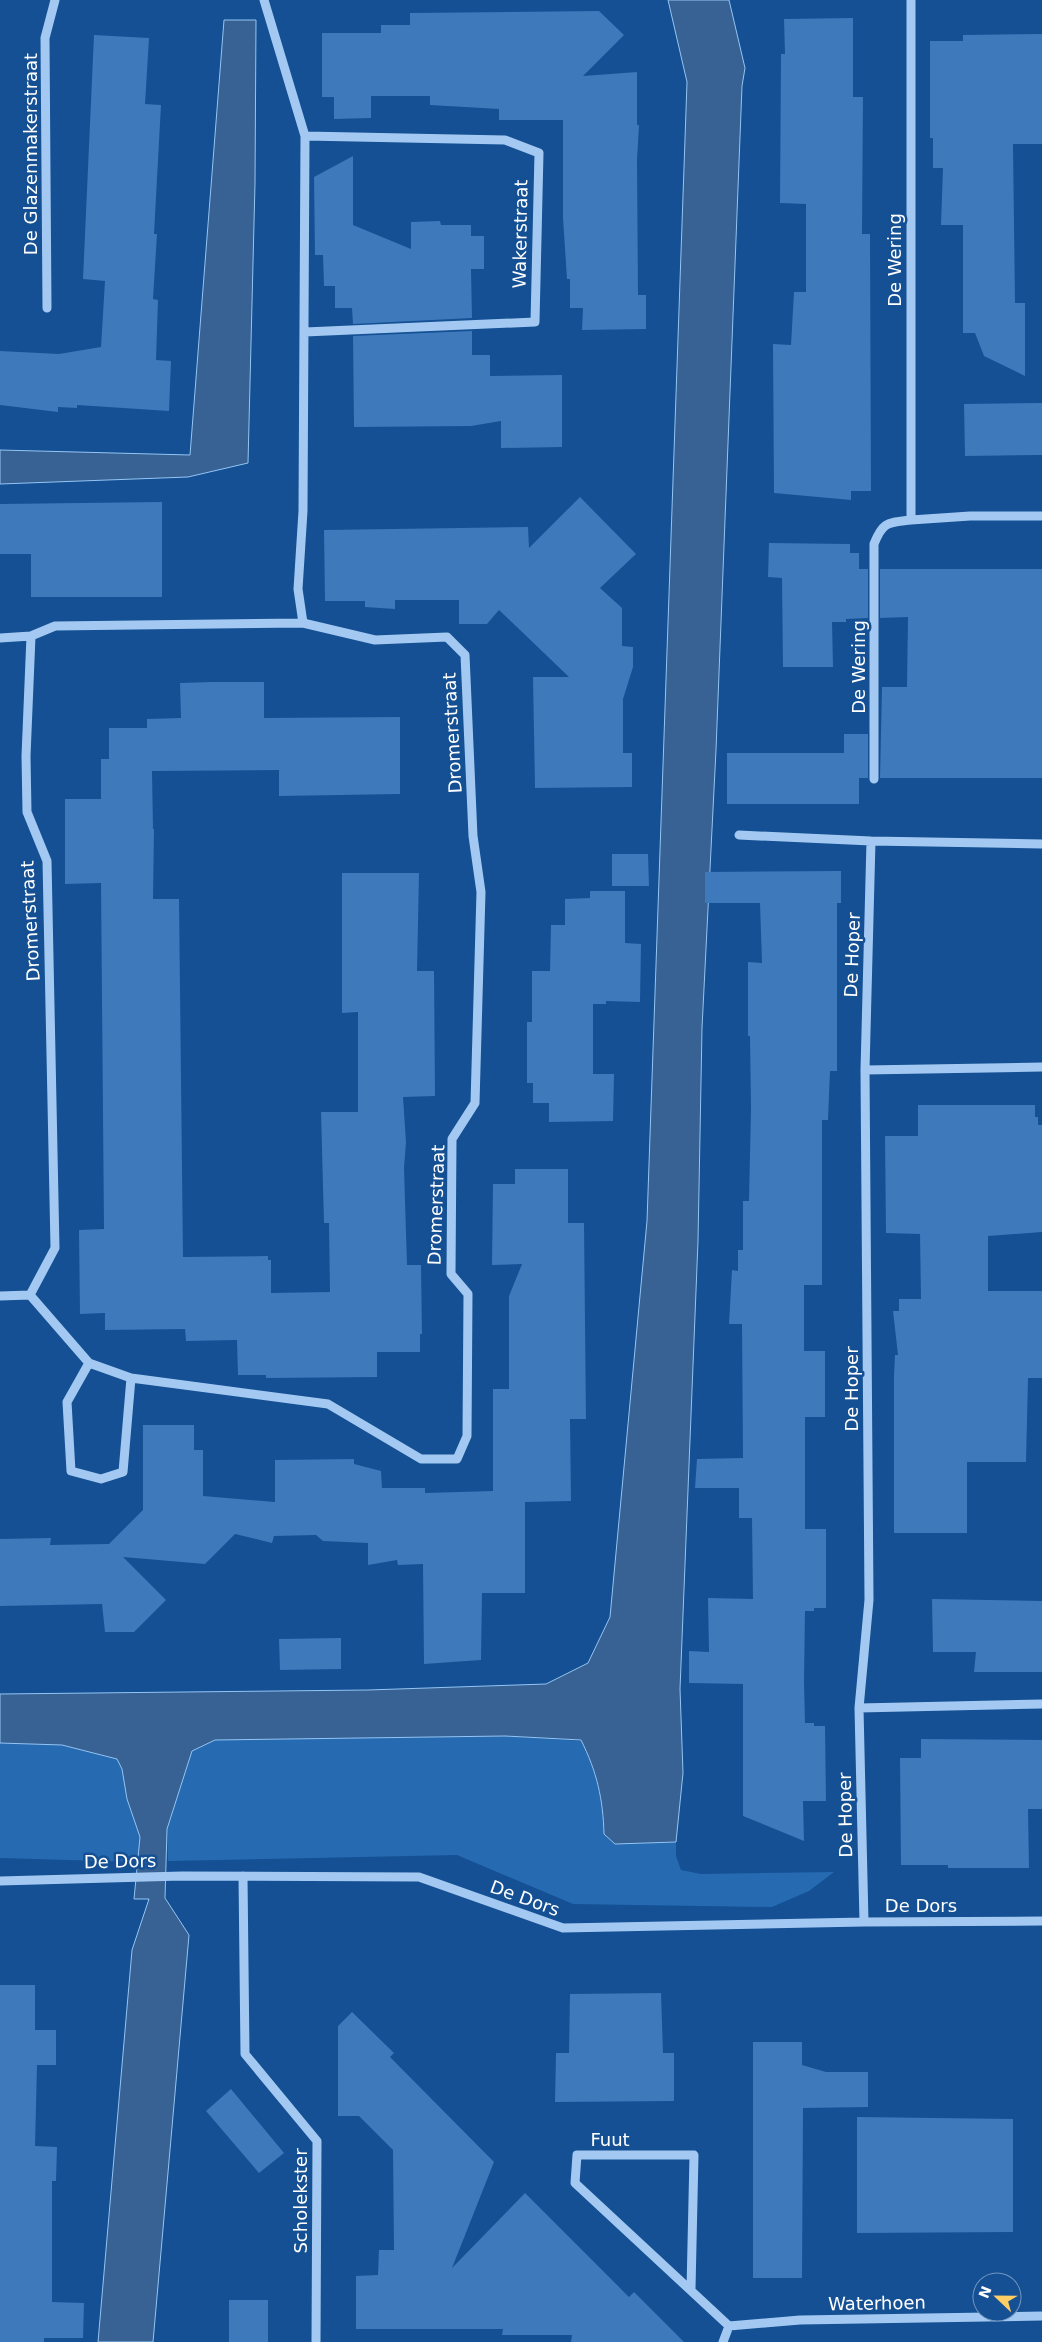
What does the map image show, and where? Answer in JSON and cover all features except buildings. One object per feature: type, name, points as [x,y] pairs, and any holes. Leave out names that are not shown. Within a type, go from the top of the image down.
[{"type":"street","name":"De Glazenmakerstraat","points":[[47,308],[46,38],[55,0]]},
{"type":"street","points":[[264,0],[305,136],[303,511],[298,589],[303,623]]},
{"type":"street","name":"De Wering","points":[[911,0],[911,520]]},
{"type":"street","name":"Wakerstraat","points":[[305,136],[505,140],[538,154],[535,322],[305,332]]},
{"type":"street","name":"De Wering","points":[[874,779],[874,544],[880,529],[891,522],[911,520],[970,516],[1042,516]]},
{"type":"street","name":"Dromerstraat","points":[[303,623],[375,640],[447,637],[465,655],[473,836],[481,892],[475,1103],[452,1139],[451,1274],[468,1294],[467,1436],[457,1459],[421,1459],[328,1404],[132,1378],[89,1363],[30,1295],[55,1248],[47,861],[28,812],[26,756],[31,636],[55,626],[303,623]]},
{"type":"street","points":[[0,638],[31,636]]},
{"type":"street","points":[[739,835],[872,841],[1042,844]]},
{"type":"street","name":"De Hoper","points":[[864,1922],[859,1708],[869,1600],[865,1070],[872,841]]},
{"type":"street","points":[[865,1070],[1042,1067]]},
{"type":"street","points":[[0,1296],[30,1295]]},
{"type":"street","points":[[89,1363],[67,1402],[71,1471],[100,1479],[123,1472],[132,1378]]},
{"type":"street","points":[[859,1708],[1042,1704]]},
{"type":"street","name":"De Dors","points":[[0,1881],[182,1876],[419,1877],[563,1928],[864,1922],[1042,1921]]},
{"type":"street","name":"Scholekster","points":[[243,1876],[246,2054],[317,2141],[316,2342]]},
{"type":"street","name":"Fuut","points":[[692,2289],[694,2155],[577,2155],[575,2183],[692,2289],[729,2326]]},
{"type":"street","name":"Waterhoen","points":[[729,2326],[800,2320],[1042,2316]]},
{"type":"street","points":[[723,2342],[729,2326]]},
{"type":"shaded area","points":[[668,0],[729,0],[745,68],[742,86],[716,750],[702,1028],[698,1241],[680,1689],[683,1773],[676,1842],[615,1844],[604,1834],[598,1786],[581,1740],[505,1736],[215,1740],[192,1751],[167,1829],[165,1898],[189,1935],[153,2342],[98,2342],[132,1950],[149,1899],[134,1899],[140,1837],[127,1799],[122,1769],[117,1759],[62,1745],[0,1743],[0,1694],[368,1690],[546,1684],[588,1663],[610,1617],[647,1221],[687,82]]},
{"type":"shaded area","points":[[224,20],[256,20],[255,183],[248,463],[188,477],[0,484],[0,450],[190,455]]},
{"type":"shaded area","points":[[505,1736],[582,1741],[598,1786],[604,1834],[615,1844],[676,1842],[676,1856],[681,1870],[701,1874],[834,1872],[809,1891],[772,1907],[573,1904],[457,1855],[168,1861],[167,1829],[192,1751],[215,1740]]},
{"type":"shaded area","points":[[0,1743],[62,1745],[117,1759],[122,1769],[127,1799],[140,1837],[138,1862],[0,1858]]}]
